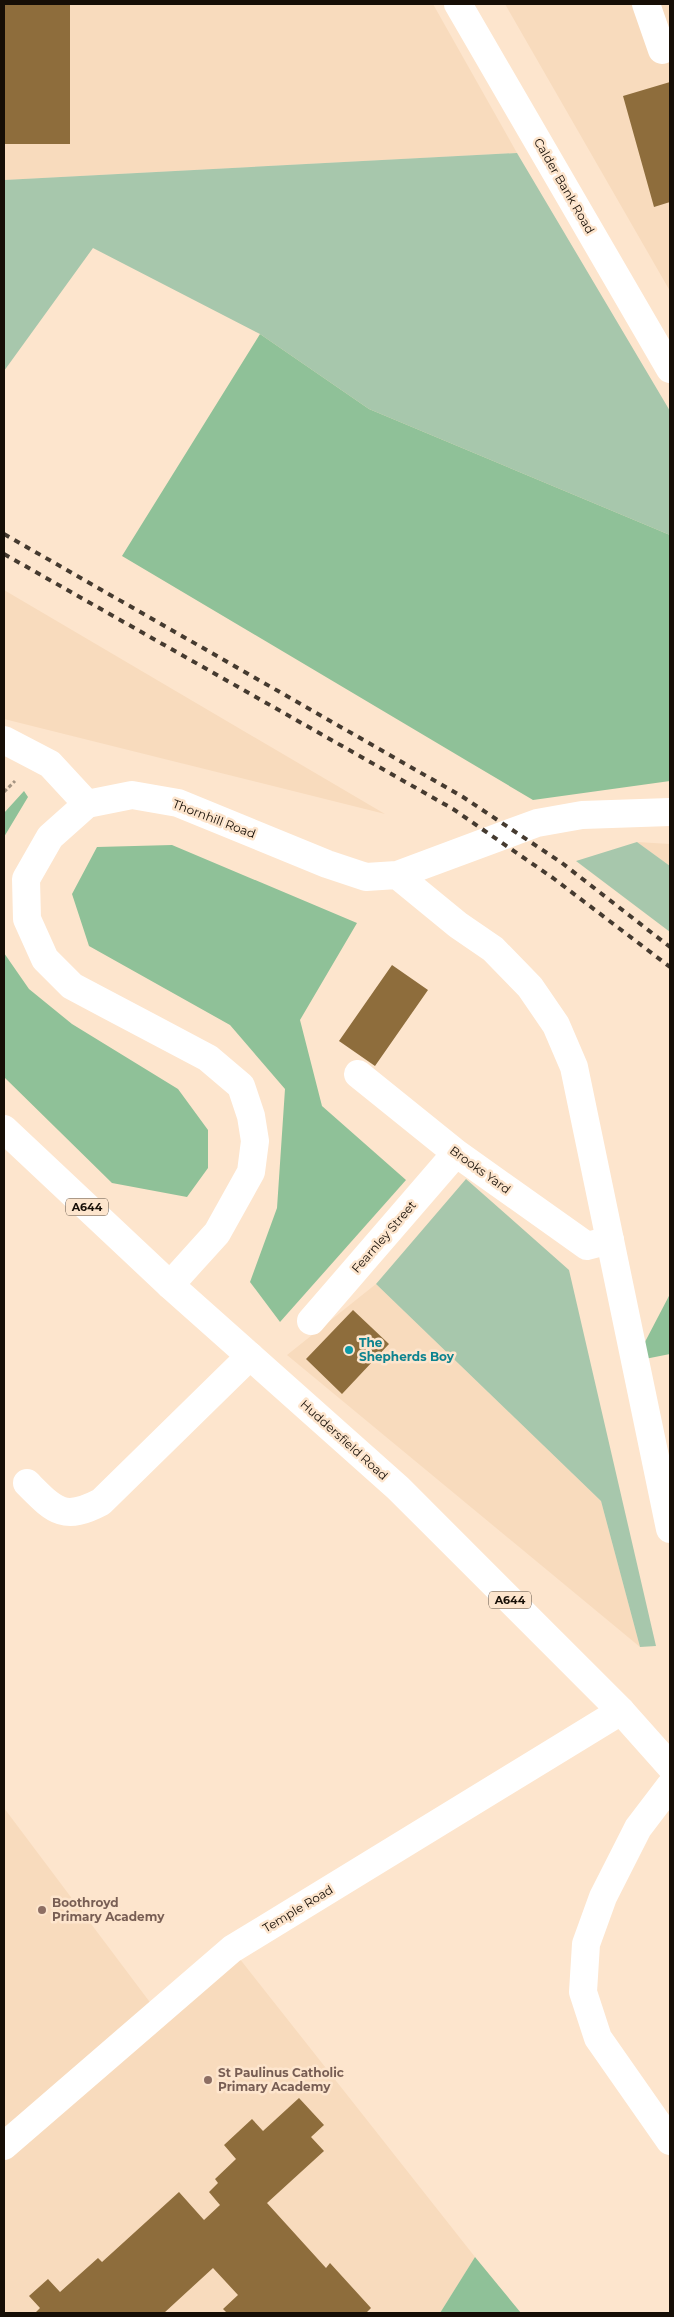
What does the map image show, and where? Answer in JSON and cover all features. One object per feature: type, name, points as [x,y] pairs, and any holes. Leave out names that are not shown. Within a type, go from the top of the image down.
[{"type":"main road","name":"Calder Bank Road","points":[[458,4],[670,369]]},
{"type":"main road","points":[[646,4],[662,50]]},
{"type":"main road","points":[[4,740],[50,764],[87,804],[50,836],[26,879],[27,919],[45,959],[72,986],[208,1058],[241,1086],[251,1116],[255,1141],[251,1172],[217,1233],[170,1285]]},
{"type":"main road","name":"Thornhill Road","points":[[87,804],[132,796],[178,803],[327,864],[366,876],[397,875],[537,823],[582,815],[670,812]]},
{"type":"main road","points":[[397,875],[458,925],[493,949],[530,987],[556,1025],[574,1067],[610,1240],[664,1472],[670,1530]]},
{"type":"main road","name":"Brooks Yard","points":[[358,1074],[456,1153],[587,1246],[610,1240]]},
{"type":"main road","name":"Huddersfield Road","points":[[4,1129],[170,1285],[398,1488],[621,1711],[670,1766]]},
{"type":"main road","name":"Fearnley Street","points":[[311,1321],[456,1153]]},
{"type":"main road","points":[[27,1483],[45,1500],[62,1512],[82,1512],[101,1502],[250,1356]]},
{"type":"main road","name":"Temple Road","points":[[4,2146],[232,1950],[621,1711]]},
{"type":"main road","points":[[670,1786],[638,1828],[603,1897],[586,1944],[582,1992],[598,2038],[670,2141]]},
{"type":"shaded area","points":[[4,4],[433,4],[517,153],[4,180]]},
{"type":"shaded area","points":[[505,4],[670,4],[670,291]]},
{"type":"shaded area","points":[[4,590],[385,814],[4,719]]},
{"type":"shaded area","points":[[637,842],[670,844],[670,866]]},
{"type":"shaded area","points":[[376,1284],[601,1501],[640,1647],[287,1355]]},
{"type":"shaded area","name":"St Paulinus Catholic Primary Academy","points":[[4,1808],[158,2013],[232,1949],[475,2257],[440,2313],[4,2313]]},
{"type":"green space","points":[[517,153],[670,411],[670,535],[369,409],[260,334],[93,248],[4,371],[4,180]]},
{"type":"green space","points":[[260,334],[369,409],[670,535],[670,781],[533,800],[122,556]]},
{"type":"green space","points":[[24,791],[28,797],[4,837],[4,813]]},
{"type":"green space","points":[[637,842],[670,866],[670,932],[576,861]]},
{"type":"green space","points":[[172,845],[357,923],[300,1020],[322,1106],[406,1180],[280,1322],[250,1282],[277,1208],[285,1089],[230,1025],[89,946],[72,894],[97,847]]},
{"type":"green space","points":[[4,953],[29,989],[72,1024],[178,1089],[208,1130],[208,1168],[187,1197],[112,1183],[4,1077]]},
{"type":"green space","points":[[466,1179],[569,1270],[656,1646],[640,1647],[601,1501],[376,1284]]},
{"type":"green space","points":[[670,1294],[670,1354],[635,1361]]},
{"type":"green space","points":[[475,2257],[521,2313],[440,2313]]},
{"type":"building","points":[[4,4],[70,4],[70,144],[4,144]]},
{"type":"building","points":[[670,82],[670,202],[654,207],[623,96]]},
{"type":"building","points":[[392,965],[428,990],[375,1066],[339,1041]]},
{"type":"building","name":"The Shepherds Boy","points":[[353,1310],[389,1344],[342,1394],[306,1359]]},
{"type":"building","points":[[299,2098],[324,2125],[311,2137],[324,2151],[267,2203],[326,2268],[330,2263],[371,2308],[366,2313],[227,2313],[223,2309],[238,2295],[213,2268],[164,2313],[35,2313],[40,2308],[29,2296],[48,2279],[60,2292],[98,2258],[102,2262],[179,2192],[204,2220],[220,2205],[209,2192],[218,2183],[215,2179],[236,2159],[224,2145],[252,2119],[263,2131]]},
{"type":"railway","points":[[4,534],[463,797],[562,863],[670,947]]},
{"type":"railway","points":[[4,554],[453,809],[553,878],[670,967]]},
{"type":"place","name":"The Shepherds Boy","points":[[349,1350]]},
{"type":"place","name":"Boothroyd Primary Academy","points":[[42,1910]]},
{"type":"place","name":"St Paulinus Catholic Primary Academy","points":[[208,2080]]}]
